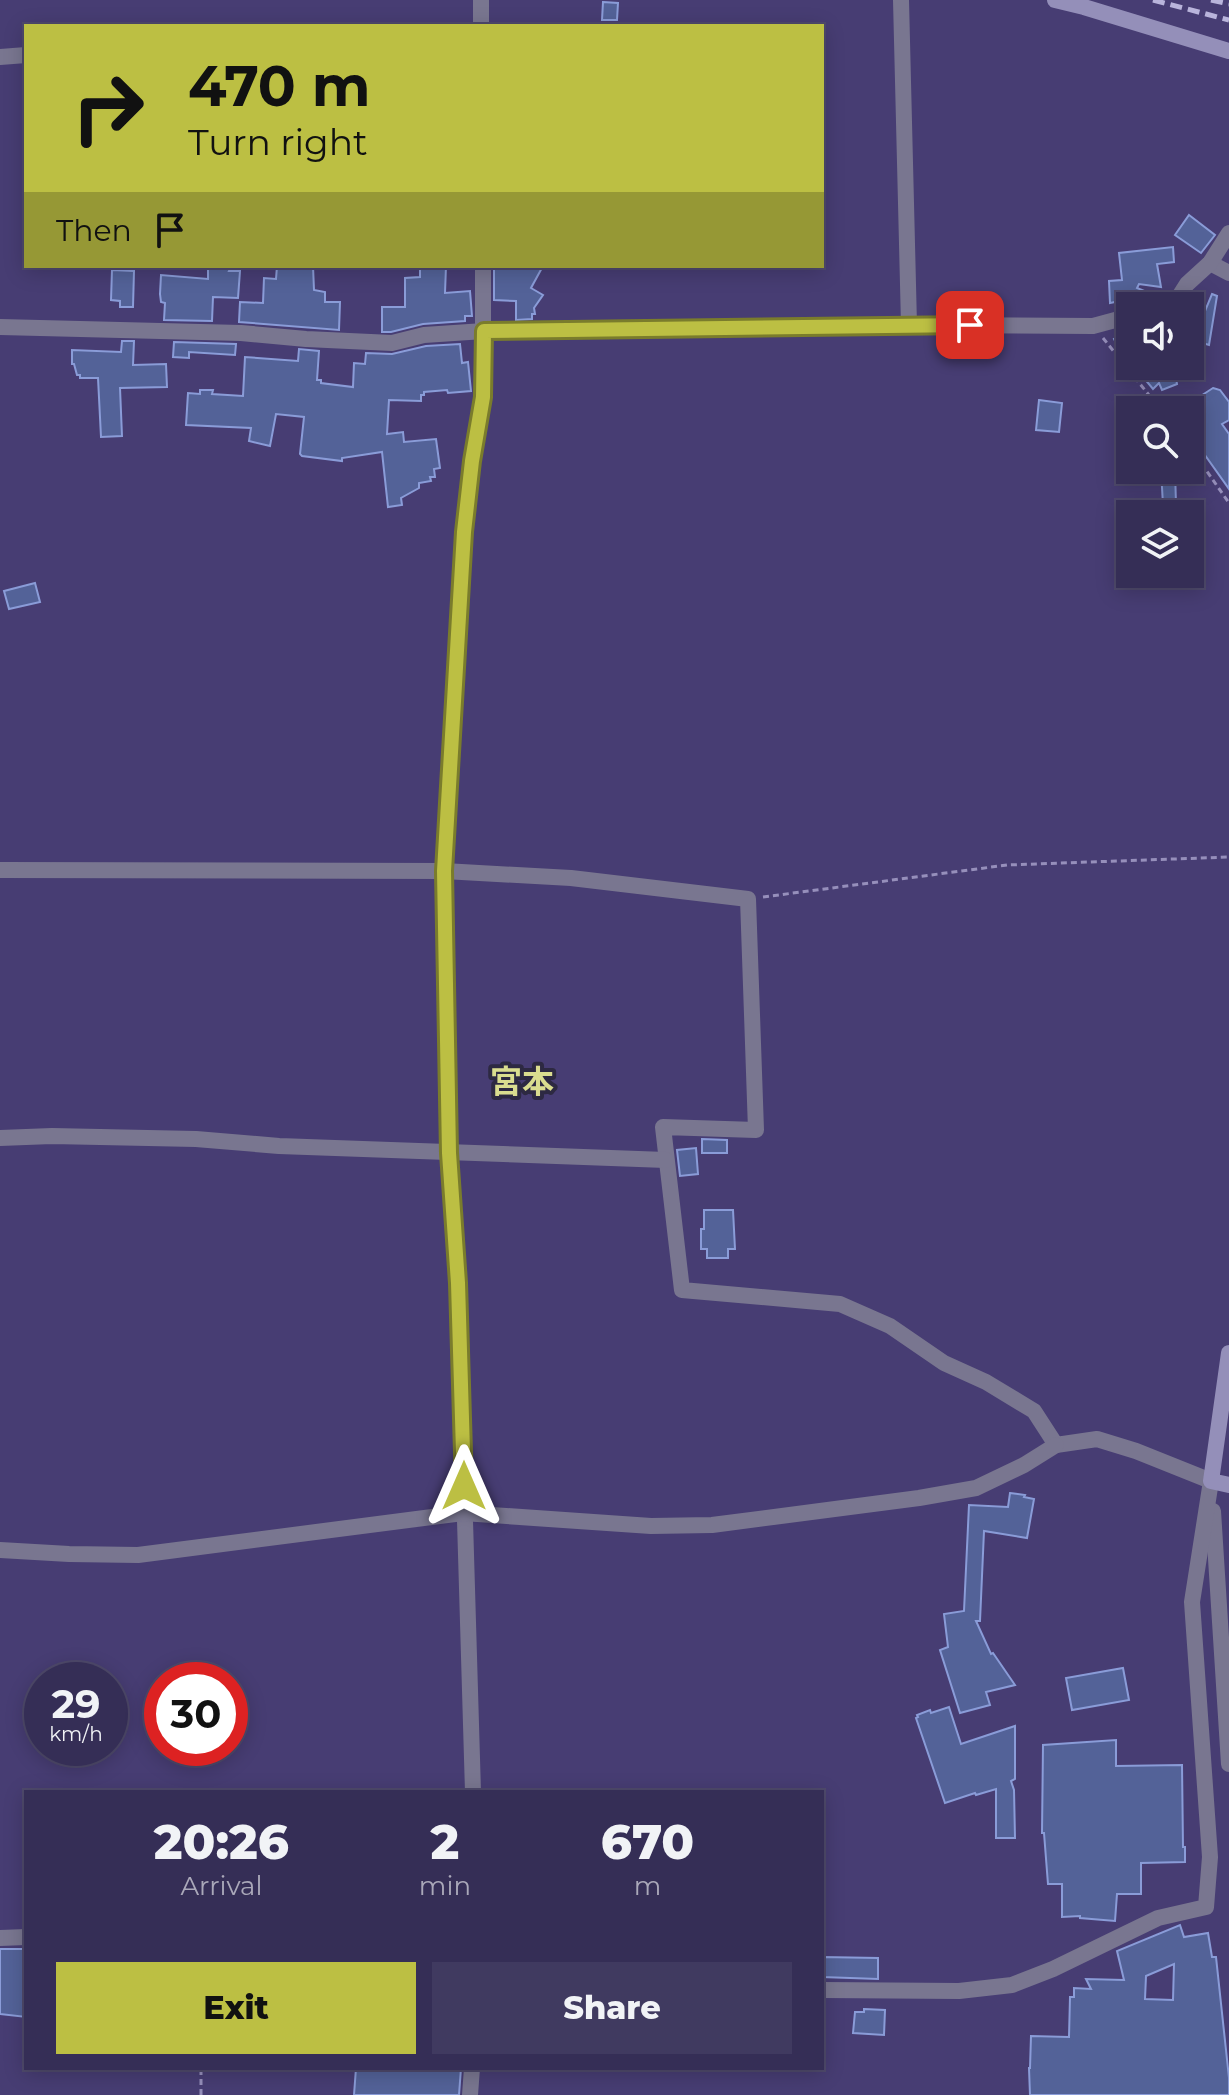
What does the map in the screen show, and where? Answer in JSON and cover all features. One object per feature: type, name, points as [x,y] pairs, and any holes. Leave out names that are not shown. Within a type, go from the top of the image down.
[{"type":"main road","points":[[1055,0],[1229,51]]},
{"type":"main road","points":[[1229,1353],[1211,1481],[1229,1485]]},
{"type":"street","points":[[481,0],[481,24]]},
{"type":"street","points":[[901,0],[909,325]]},
{"type":"street","points":[[0,57],[24,55]]},
{"type":"street","points":[[1182,292],[1210,263],[1229,233]]},
{"type":"street","points":[[1210,263],[1229,273]]},
{"type":"street","points":[[473,1790],[458,1283],[449,1153],[444,871],[464,532],[483,397],[483,268]]},
{"type":"street","points":[[0,327],[241,333],[392,343],[424,335],[484,331],[909,325],[1093,326],[1116,320]]},
{"type":"street","points":[[0,870],[444,871],[571,878],[748,899],[756,1130],[663,1127],[682,1290],[840,1304],[890,1326],[944,1363],[986,1382],[1034,1411],[1056,1445]]},
{"type":"street","points":[[0,1138],[196,1139],[279,1146],[666,1160]]},
{"type":"street","points":[[0,1550],[138,1555],[463,1513],[651,1526],[712,1525],[976,1488],[1024,1465],[1056,1445],[1097,1439],[1211,1481]]},
{"type":"street","points":[[1211,1481],[1229,1764]]},
{"type":"street","points":[[824,1990],[959,1991],[1012,1985],[1053,1969],[1158,1918],[1206,1907],[1210,1857],[1192,1602],[1211,1481]]},
{"type":"street","points":[[0,1938],[24,1937]]},
{"type":"street","points":[[470,2095],[472,2070]]},
{"type":"path","points":[[1093,326],[1150,396]]},
{"type":"path","points":[[1204,467],[1229,503]]},
{"type":"path","points":[[748,899],[1007,865],[1229,857]]},
{"type":"path","points":[[201,2070],[201,2095]]},
{"type":"building","points":[[603,2],[618,3],[617,20],[602,20]]},
{"type":"building","points":[[1189,215],[1215,235],[1201,253],[1175,235]]},
{"type":"building","points":[[1173,247],[1174,262],[1157,264],[1161,287],[1139,284],[1137,288],[1147,292],[1116,292],[1116,308],[1115,302],[1110,303],[1109,281],[1122,280],[1119,253]]},
{"type":"building","points":[[208,268],[240,271],[238,298],[213,297],[212,321],[164,320],[161,275],[208,279]]},
{"type":"building","points":[[277,268],[313,268],[314,290],[325,292],[325,302],[340,302],[339,330],[239,322],[240,302],[263,303],[264,278],[276,279]]},
{"type":"building","points":[[420,268],[446,268],[445,293],[470,291],[472,316],[465,316],[465,321],[423,324],[382,332],[382,307],[405,307],[405,278],[420,277]]},
{"type":"building","points":[[494,268],[542,268],[531,288],[543,295],[534,308],[532,319],[516,320],[516,301],[494,300]]},
{"type":"building","points":[[112,270],[134,271],[133,307],[120,307],[120,301],[111,300]]},
{"type":"building","points":[[1212,294],[1217,296],[1209,345],[1204,343],[1204,313]]},
{"type":"building","points":[[122,341],[134,341],[133,365],[166,364],[167,387],[120,388],[122,436],[101,437],[98,378],[80,378],[77,375],[72,364],[72,350],[121,352]]},
{"type":"building","points":[[174,342],[236,344],[235,355],[189,352],[189,358],[173,357]]},
{"type":"building","points":[[460,344],[462,363],[468,362],[471,391],[424,392],[421,401],[389,400],[387,434],[403,432],[404,442],[436,439],[440,468],[434,469],[435,477],[430,477],[431,481],[419,483],[419,488],[401,498],[402,505],[388,507],[382,452],[342,458],[342,461],[302,456],[304,417],[276,414],[270,446],[249,441],[251,428],[186,425],[188,393],[200,394],[200,390],[213,390],[212,394],[243,396],[245,357],[298,361],[299,349],[319,351],[317,380],[353,387],[354,363],[365,364],[366,353],[392,354],[426,346]]},
{"type":"building","points":[[1146,380],[1176,380],[1177,384],[1162,390],[1159,383],[1153,389]]},
{"type":"building","points":[[1213,388],[1220,390],[1229,402],[1229,420],[1222,424],[1229,434],[1229,489],[1204,454],[1204,396],[1201,396]]},
{"type":"building","points":[[1039,400],[1062,403],[1059,432],[1036,430]]},
{"type":"building","points":[[1162,484],[1175,484],[1176,500],[1163,500]]},
{"type":"building","points":[[35,583],[40,602],[9,609],[4,591]]},
{"type":"building","points":[[702,1139],[727,1140],[727,1153],[702,1153]]},
{"type":"building","points":[[696,1148],[698,1174],[680,1176],[677,1150]]},
{"type":"building","points":[[704,1210],[733,1210],[735,1249],[728,1249],[728,1258],[707,1258],[707,1249],[701,1249]]},
{"type":"building","points":[[1010,1493],[1034,1499],[1027,1538],[984,1531],[980,1621],[976,1621],[991,1654],[1015,1685],[986,1692],[990,1705],[960,1713],[940,1650],[948,1647],[944,1614],[964,1611],[969,1505],[1008,1507]]},
{"type":"building","points":[[1123,1668],[1129,1700],[1072,1710],[1066,1678]]},
{"type":"building","points":[[949,1707],[961,1744],[1015,1726],[1015,1779],[1011,1781],[1015,1838],[996,1838],[996,1789],[945,1803],[916,1718],[930,1710],[931,1713]]},
{"type":"building","points":[[1116,1740],[1116,1766],[1182,1765],[1185,1862],[1141,1863],[1141,1894],[1117,1894],[1115,1921],[1062,1917],[1062,1884],[1048,1884],[1042,1833],[1043,1745]]},
{"type":"building","points":[[1180,1925],[1184,1937],[1208,1933],[1212,1957],[1216,1957],[1229,2095],[1030,2095],[1031,2036],[1069,2037],[1070,1997],[1074,1997],[1074,1988],[1091,1989],[1086,1979],[1124,1980],[1117,1951]],"holes":[[[1174,1964],[1173,2000],[1145,1999],[1146,1976]]]},
{"type":"building","points":[[0,1949],[24,1949],[24,2017],[0,2014]]},
{"type":"building","points":[[824,1957],[878,1958],[878,1979],[824,1977]]},
{"type":"building","points":[[864,2009],[885,2010],[884,2035],[853,2033],[855,2012],[864,2012]]},
{"type":"building","points":[[356,2070],[461,2070],[459,2095],[354,2095]]},
{"type":"railway","points":[[1153,0],[1229,20]]},
{"type":"railway","points":[[1211,0],[1229,4]]},
{"type":"district","name":"宮本","points":[[522,1082]]},
{"type":"route","points":[[464,1486],[458,1283],[449,1153],[444,871],[464,532],[483,397],[484,331],[970,325]]}]
